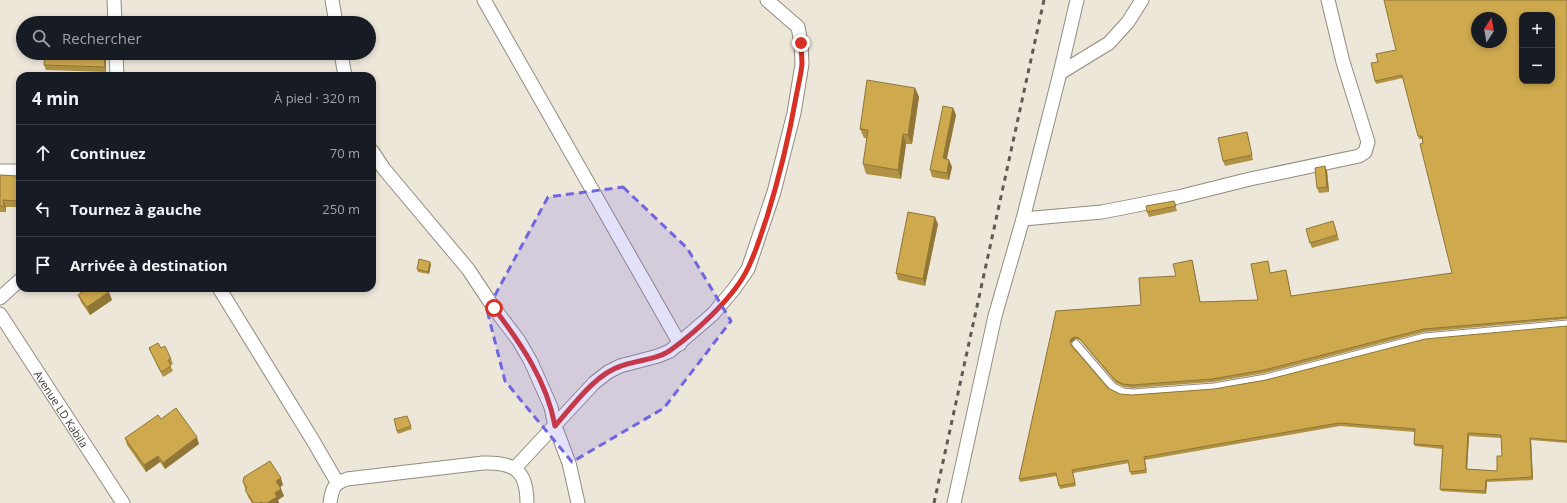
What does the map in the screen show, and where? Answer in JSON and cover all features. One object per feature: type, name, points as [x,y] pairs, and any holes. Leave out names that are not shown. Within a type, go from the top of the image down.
[{"type":"street","points":[[114,0],[115,16]]},
{"type":"street","points":[[332,0],[335,16]]},
{"type":"street","points":[[516,468],[594,383],[608,372],[620,366],[658,356],[670,351],[680,344],[713,314],[734,289],[748,269],[780,171],[794,113],[802,64],[801,43],[798,27],[767,0]]},
{"type":"street","points":[[956,502],[995,316],[1023,218],[1077,0]]},
{"type":"street","points":[[1060,73],[1109,43],[1128,22],[1142,0]]},
{"type":"street","points":[[1023,218],[1102,212],[1178,197],[1250,179],[1359,156],[1365,152],[1368,142],[1343,62],[1328,0]]},
{"type":"street","points":[[489,2],[680,344]]},
{"type":"street","points":[[116,60],[117,72]]},
{"type":"street","points":[[342,60],[344,72]]},
{"type":"street","points":[[376,157],[384,169],[468,269],[494,308],[519,341],[542,383],[551,406],[555,426],[569,462],[578,503]]},
{"type":"street","points":[[0,171],[16,171]]},
{"type":"street","points":[[0,298],[16,284]]},
{"type":"street","points":[[221,292],[337,482]]},
{"type":"street","name":"Avenue LD Kabila","points":[[0,314],[123,503]]},
{"type":"street","points":[[330,503],[332,489],[337,482],[347,479],[501,462],[516,468],[524,479],[527,503]]},
{"type":"lane","points":[[1076,344],[1113,387],[1122,392],[1133,394],[1214,387],[1266,378],[1425,337],[1567,324]]},
{"type":"highlighted area","points":[[623,187],[687,248],[731,321],[664,408],[572,462],[505,381],[487,310],[548,197]]},
{"type":"building","points":[[1384,0],[1567,0],[1567,317],[1424,329],[1264,370],[1212,379],[1132,385],[1123,384],[1115,380],[1079,338],[1074,337],[1070,340],[1071,345],[1108,388],[1120,394],[1132,395],[1214,389],[1266,380],[1425,339],[1567,326],[1567,441],[1530,438],[1532,477],[1486,480],[1485,491],[1440,489],[1443,446],[1414,444],[1415,429],[1339,423],[1144,457],[1146,470],[1130,472],[1128,460],[1072,470],[1075,483],[1059,486],[1056,473],[1019,479],[1056,311],[1141,305],[1139,278],[1176,276],[1173,264],[1192,260],[1200,302],[1258,300],[1251,264],[1268,261],[1270,273],[1286,270],[1291,296],[1452,273],[1420,144],[1423,143],[1422,136],[1418,136],[1402,75],[1375,81],[1371,63],[1378,62],[1376,54],[1396,50]],"holes":[[[1468,433],[1501,435],[1502,456],[1497,456],[1497,471],[1466,469]]]},
{"type":"building","points":[[44,60],[104,60],[105,67],[44,65]]},
{"type":"building","points":[[867,80],[915,88],[908,135],[903,134],[898,170],[863,164],[868,130],[860,129]]},
{"type":"building","points":[[943,106],[953,108],[943,158],[949,160],[947,173],[930,170]]},
{"type":"building","points":[[1247,132],[1252,155],[1223,161],[1218,138]]},
{"type":"building","points":[[1325,166],[1327,187],[1317,188],[1315,168]]},
{"type":"building","points":[[0,175],[16,176],[16,201],[3,200],[4,206],[0,206]]},
{"type":"building","points":[[1174,201],[1176,206],[1147,212],[1146,206]]},
{"type":"building","points":[[908,212],[935,217],[923,279],[896,273]]},
{"type":"building","points":[[1333,221],[1337,235],[1310,243],[1306,229]]},
{"type":"building","points":[[419,259],[430,262],[428,272],[417,269]]},
{"type":"building","points":[[82,292],[109,292],[87,307],[78,295]]},
{"type":"building","points":[[158,343],[161,348],[165,346],[171,359],[168,360],[171,366],[161,372],[149,348]]},
{"type":"building","points":[[176,408],[197,437],[163,463],[158,456],[144,465],[125,438],[158,415],[161,419]]},
{"type":"building","points":[[407,416],[411,426],[397,431],[394,419]]},
{"type":"building","points":[[270,461],[281,478],[276,481],[281,489],[275,493],[277,497],[267,503],[254,503],[245,490],[247,488],[243,482],[244,477]]},
{"type":"railway","points":[[934,503],[1044,0]]},
{"type":"route","points":[[494,308],[519,341],[532,362],[551,406],[555,426],[594,383],[608,372],[620,366],[658,356],[670,351],[680,344],[713,314],[734,289],[748,269],[760,236],[784,156],[794,113],[802,64],[801,43]]}]
